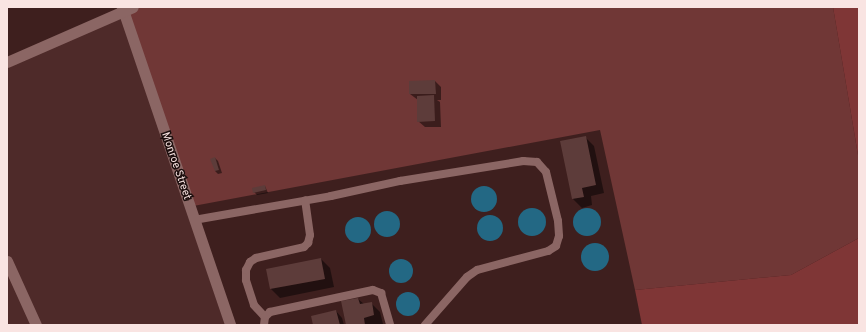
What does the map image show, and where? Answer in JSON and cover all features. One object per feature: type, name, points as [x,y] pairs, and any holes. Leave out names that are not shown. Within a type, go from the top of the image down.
[{"type":"street","points":[[7,62],[126,8]]},
{"type":"street","name":"Monroe Street","points":[[126,8],[194,220],[230,325]]},
{"type":"street","points":[[7,261],[36,325]]},
{"type":"lane","points":[[194,220],[400,181],[523,161],[537,162],[546,172],[558,221],[559,236],[556,246],[548,251],[477,270],[467,277],[425,325]]},
{"type":"lane","points":[[305,200],[310,235],[308,243],[304,247],[256,258],[250,262],[246,270],[246,280],[254,305],[265,321],[270,312],[373,290],[381,292],[390,325]]},
{"type":"shaded area","points":[[137,7],[833,7],[859,161],[859,238],[791,275],[635,290],[600,130],[188,207],[120,12]]},
{"type":"shaded area","points":[[833,7],[859,7],[859,161]]},
{"type":"shaded area","points":[[120,12],[225,325],[7,325],[7,64]]},
{"type":"shaded area","points":[[859,238],[859,325],[642,325],[635,290],[791,275]]},
{"type":"water","points":[[484,186],[493,190],[497,199],[493,208],[484,212],[475,208],[471,199],[475,190]]},
{"type":"water","points":[[532,208],[542,212],[546,222],[542,232],[532,236],[522,232],[518,222],[522,212]]},
{"type":"water","points":[[587,208],[597,212],[601,222],[597,232],[587,236],[577,232],[573,222],[577,212]]},
{"type":"water","points":[[387,211],[396,215],[400,224],[396,233],[387,237],[378,233],[374,224],[378,215]]},
{"type":"water","points":[[490,215],[499,219],[503,228],[499,237],[490,241],[481,237],[477,228],[481,219]]},
{"type":"water","points":[[358,217],[367,221],[371,230],[367,239],[358,243],[349,239],[345,230],[349,221]]},
{"type":"water","points":[[595,243],[605,247],[609,257],[605,267],[595,271],[585,267],[581,257],[585,247]]},
{"type":"water","points":[[401,259],[410,262],[413,271],[410,280],[401,283],[392,280],[389,271],[392,262]]},
{"type":"water","points":[[408,292],[417,295],[420,304],[417,313],[408,316],[399,313],[396,304],[399,295]]},
{"type":"building","points":[[435,80],[436,94],[409,94],[409,81]]},
{"type":"building","points":[[434,95],[435,121],[417,122],[417,96]]},
{"type":"building","points":[[586,136],[596,185],[582,188],[584,197],[572,199],[560,141]]},
{"type":"building","points":[[215,157],[219,170],[215,171],[210,159]]},
{"type":"building","points":[[265,185],[266,190],[253,193],[252,188]]},
{"type":"building","points":[[321,258],[325,279],[270,289],[266,269]]},
{"type":"building","points":[[358,298],[360,304],[372,302],[374,315],[364,318],[365,325],[346,325],[341,301]]},
{"type":"building","points":[[336,310],[340,325],[313,325],[311,316]]}]
